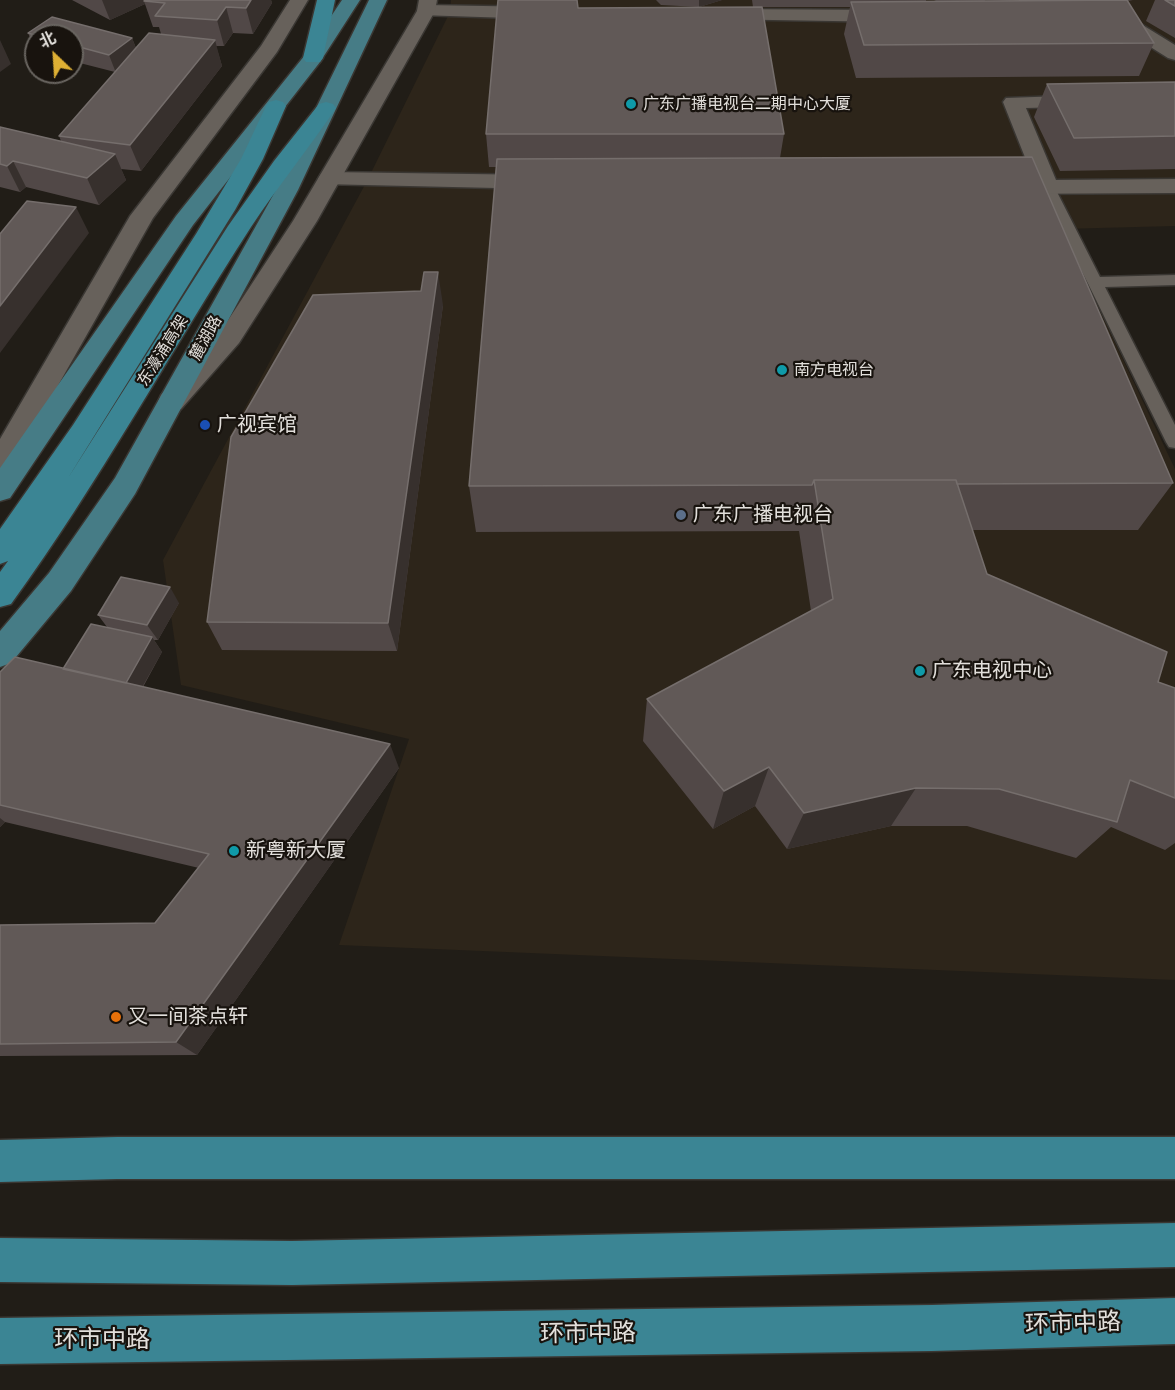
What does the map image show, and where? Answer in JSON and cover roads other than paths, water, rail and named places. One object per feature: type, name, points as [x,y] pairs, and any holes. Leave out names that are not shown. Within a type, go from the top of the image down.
[{"type":"highway","points":[[313,58],[326,0]]},
{"type":"highway","name":"东濠涌高架","points":[[0,552],[59,466],[234,195],[259,148],[276,106]]},
{"type":"highway","name":"东濠涌高架","points":[[0,595],[32,555],[87,472],[254,204],[286,157],[326,108]]},
{"type":"highway","points":[[0,1161],[129,1158],[1175,1158]]},
{"type":"highway","points":[[0,1260],[292,1263],[1175,1245]]},
{"type":"highway","name":"环市中路","points":[[0,1341],[921,1328],[1175,1321]]},
{"type":"main road","points":[[0,490],[184,221],[313,58],[351,0]]},
{"type":"main road","name":"麓湖路","points":[[0,654],[67,572],[125,486],[287,190],[378,0]]},
{"type":"street","points":[[0,463],[142,216],[270,48],[299,0]]},
{"type":"street","points":[[170,404],[230,337],[329,179],[427,6],[563,14]]},
{"type":"street","points":[[1085,9],[1116,18],[1175,54]]},
{"type":"street","points":[[702,15],[915,16]]},
{"type":"street","points":[[1048,188],[1013,102],[1175,98]]},
{"type":"street","points":[[329,179],[559,182]]},
{"type":"street","points":[[976,187],[1175,186]]},
{"type":"lane","points":[[1048,188],[1175,442]]},
{"type":"lane","points":[[1095,282],[1175,280]]},
{"type":"place","name":"广东广播电视台二期中心大厦","points":[[631,104]]},
{"type":"place","name":"南方电视台","points":[[782,370]]},
{"type":"place","name":"广视宾馆","points":[[205,425]]},
{"type":"place","name":"广东广播电视台","points":[[681,515]]},
{"type":"place","name":"广东电视中心","points":[[920,671]]},
{"type":"place","name":"新粤新大厦","points":[[234,851]]},
{"type":"place","name":"又一间茶点轩","points":[[116,1017]]}]
